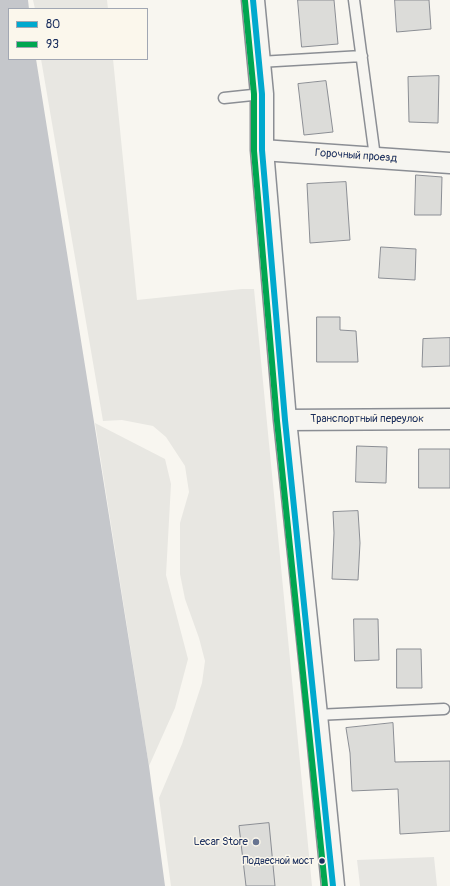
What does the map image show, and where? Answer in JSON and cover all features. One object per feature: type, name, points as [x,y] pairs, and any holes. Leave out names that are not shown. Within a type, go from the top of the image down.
[{"type":"main road","points":[[253,0],[262,94],[262,150],[285,420],[333,886]]},
{"type":"street","name":"Горочный проезд","points":[[262,150],[450,163]]},
{"type":"street","name":"Транспортный переулок","points":[[285,420],[450,419]]},
{"type":"lane","points":[[354,0],[375,157]]},
{"type":"lane","points":[[259,62],[362,56]]},
{"type":"lane","points":[[224,98],[262,94]]},
{"type":"lane","points":[[316,715],[444,709]]},
{"type":"shaded area","points":[[0,0],[28,0],[29,8],[8,8],[8,60],[36,60],[149,766],[165,886],[0,886]]},
{"type":"shaded area","points":[[33,0],[107,0],[108,8],[35,8]]},
{"type":"shaded area","points":[[41,60],[113,60],[137,300],[254,289],[312,886],[171,886],[159,798],[182,744],[202,683],[205,661],[199,638],[185,599],[180,574],[180,523],[189,492],[185,466],[166,437],[153,426],[122,420],[103,421]]},
{"type":"shaded area","points":[[95,423],[165,459],[171,484],[166,575],[188,659],[175,708],[149,766]]},
{"type":"shaded area","points":[[434,857],[437,886],[360,886],[357,860]]},
{"type":"building","points":[[298,0],[334,0],[338,44],[302,47]]},
{"type":"building","points":[[395,0],[429,0],[431,29],[397,32]]},
{"type":"building","points":[[439,76],[438,123],[409,122],[408,77]]},
{"type":"building","points":[[326,81],[333,132],[304,135],[298,84]]},
{"type":"building","points":[[416,175],[442,177],[441,215],[415,215]]},
{"type":"building","points":[[346,182],[350,240],[310,243],[307,184]]},
{"type":"building","points":[[381,247],[416,249],[415,280],[379,278]]},
{"type":"building","points":[[317,317],[340,317],[340,330],[356,331],[358,362],[317,362]]},
{"type":"building","points":[[450,338],[450,366],[422,367],[423,339]]},
{"type":"building","points":[[357,446],[387,447],[386,483],[356,482]]},
{"type":"building","points":[[419,449],[450,449],[450,488],[419,488]]},
{"type":"building","points":[[358,511],[360,543],[358,580],[332,579],[334,533],[333,512]]},
{"type":"building","points":[[354,619],[378,619],[379,660],[355,661]]},
{"type":"building","points":[[397,649],[421,649],[422,688],[397,688]]},
{"type":"building","points":[[393,723],[395,762],[450,761],[450,831],[400,834],[398,789],[352,791],[350,753],[346,728]]},
{"type":"building","points":[[269,823],[275,886],[246,886],[239,826]]},
{"type":"transit line","name":"80","points":[[253,0],[262,94],[262,150],[285,420],[333,886]]},
{"type":"transit line","name":"93","points":[[245,1],[254,94],[254,151],[277,421],[325,886]]},
{"type":"place","name":"Lecar Store","points":[[256,842]]},
{"type":"place","name":"Подвесной мост","points":[[322,861]]}]
